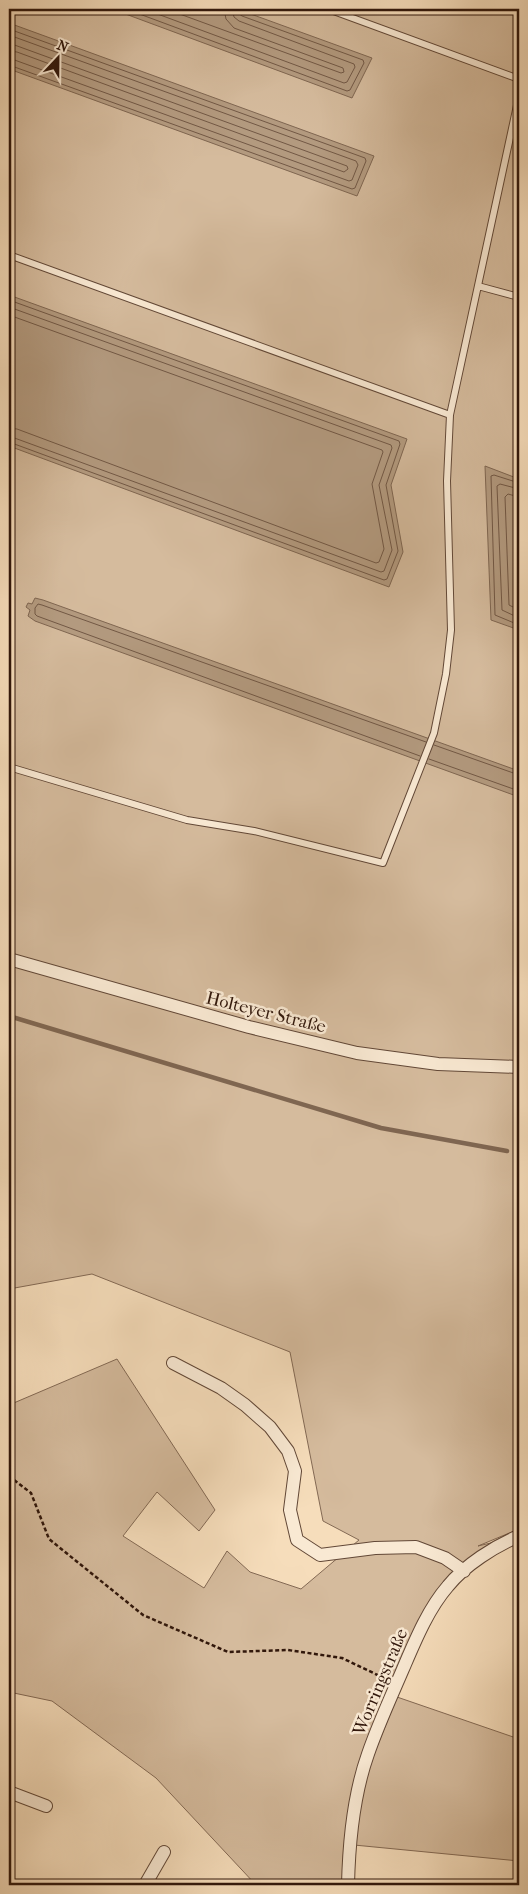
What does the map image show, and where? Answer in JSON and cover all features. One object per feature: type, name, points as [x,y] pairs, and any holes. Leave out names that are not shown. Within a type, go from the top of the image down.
[{"type":"street","name":"Holteyer Straße","points":[[9,959],[249,1027],[357,1053],[438,1064],[519,1068]]},
{"type":"street","points":[[173,1363],[221,1388],[245,1404],[270,1427],[288,1451],[295,1471],[290,1510],[296,1540],[320,1555],[375,1548],[416,1547],[445,1558],[464,1571]]},
{"type":"street","name":"Worringstraße","points":[[348,1885],[348,1848],[358,1790],[368,1754],[396,1684],[435,1602],[449,1584],[464,1571],[501,1544],[519,1536]]},
{"type":"street","points":[[9,1792],[46,1806]]},
{"type":"street","points":[[145,1885],[164,1852]]},
{"type":"lane","points":[[328,9],[519,78]]},
{"type":"lane","points":[[9,767],[187,820],[254,831],[383,863],[434,733],[446,674],[451,630],[447,481],[450,415],[519,96]]},
{"type":"lane","points":[[9,255],[450,415]]},
{"type":"lane","points":[[478,286],[519,297]]},
{"type":"path","points":[[9,1476],[31,1493],[49,1539],[143,1615],[228,1652],[288,1650],[342,1658],[396,1684]]},
{"type":"shaded area","points":[[9,9],[519,9],[519,1064],[430,1058],[362,1049],[311,1038],[9,954]]},
{"type":"shaded area","points":[[9,964],[357,1057],[519,1070],[519,1529],[478,1546],[499,1541],[450,1578],[366,1753],[347,1885],[256,1885],[156,1778],[52,1701],[9,1692],[9,1405],[117,1359],[215,1510],[199,1531],[157,1492],[123,1536],[204,1588],[227,1551],[250,1572],[301,1589],[359,1540],[323,1521],[290,1352],[92,1274],[9,1289]]},
{"type":"shaded area","points":[[397,1697],[519,1739],[519,1861],[354,1845],[359,1791]]},
{"type":"water","points":[[112,9],[237,9],[372,58],[352,98]]},
{"type":"water","points":[[9,23],[374,156],[357,196],[9,69]]},
{"type":"water","points":[[9,295],[407,439],[391,485],[403,552],[389,587],[9,446]]},
{"type":"water","points":[[485,466],[519,479],[519,630],[491,620]]},
{"type":"water","points":[[35,598],[519,771],[519,797],[35,621],[28,616],[30,610],[26,607],[28,603],[32,604]]},
{"type":"waterway","points":[[9,1016],[381,1128],[507,1151]]}]
